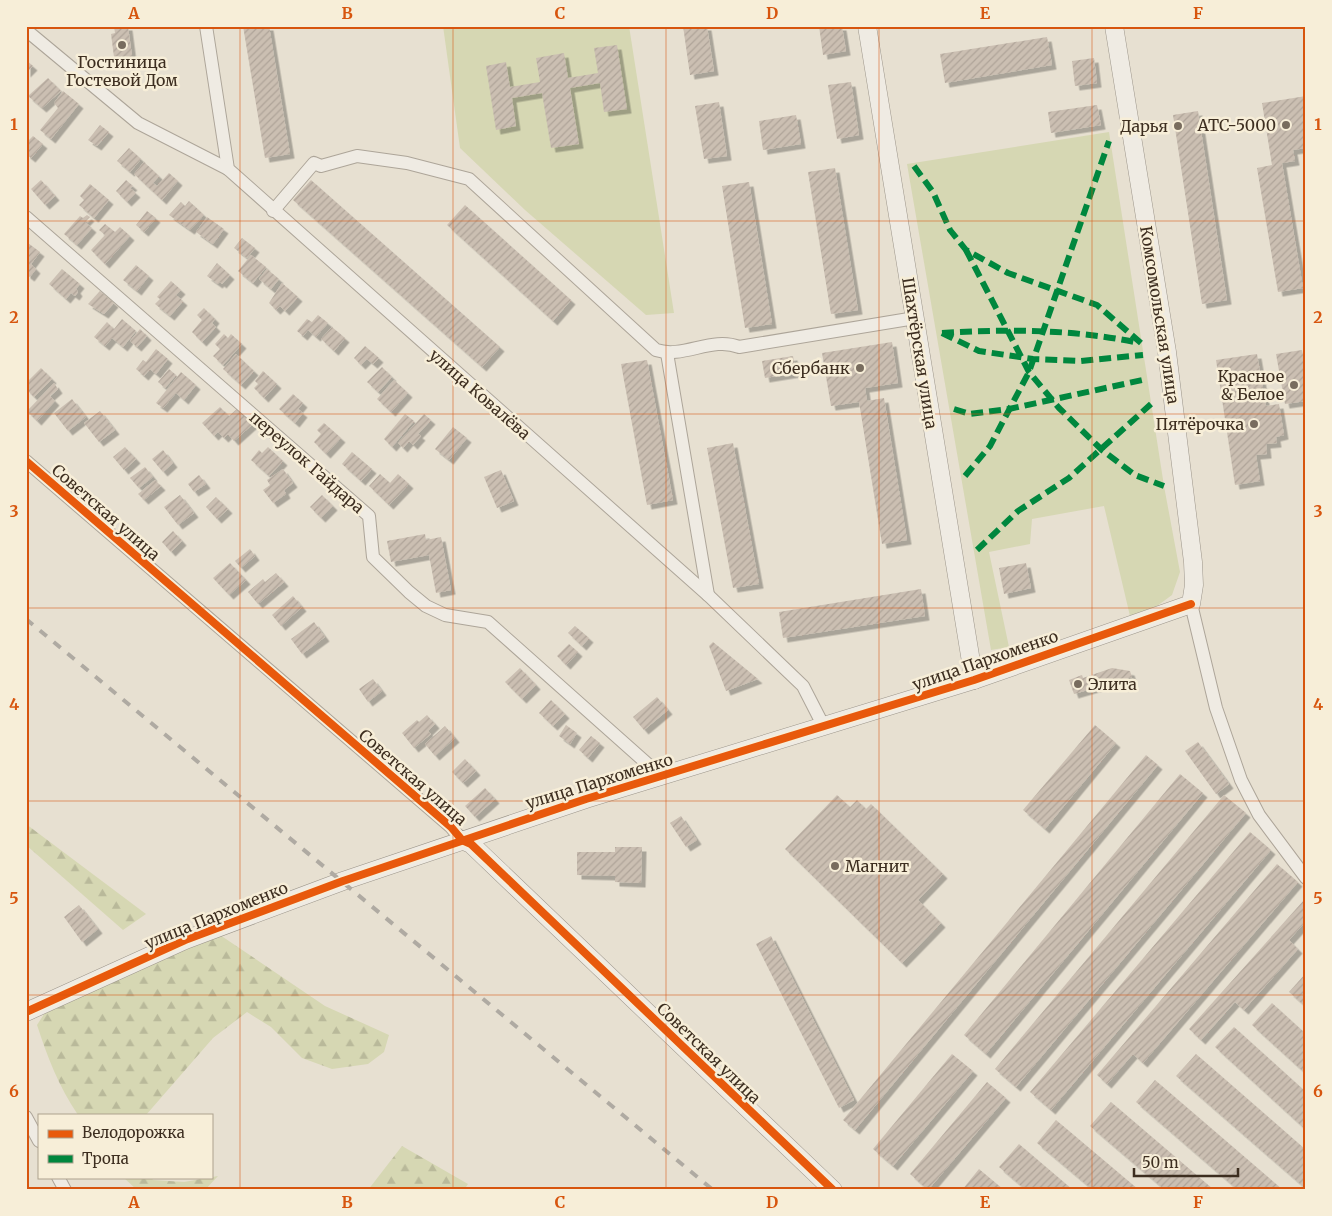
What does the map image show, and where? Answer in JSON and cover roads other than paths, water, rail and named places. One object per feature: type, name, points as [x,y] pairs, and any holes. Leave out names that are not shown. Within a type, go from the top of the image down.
[{"type":"street","points":[[206,26],[228,169]]},
{"type":"street","name":"Шахтёрская улица","points":[[867,26],[974,680]]},
{"type":"street","name":"Комсомольская улица","points":[[1114,26],[1166,352],[1193,562],[1194,585],[1191,604],[1216,708],[1241,780],[1259,815],[1306,878]]},
{"type":"street","name":"улица Ковалёва","points":[[26,30],[138,122],[228,169],[273,211],[708,595],[803,686],[824,727]]},
{"type":"street","points":[[273,211],[314,163],[321,166],[357,156],[407,163],[469,179],[656,350],[666,353],[728,342],[739,347],[915,318]]},
{"type":"street","name":"переулок Гайдара","points":[[26,216],[369,516],[374,557],[409,592],[426,606],[445,615],[488,622],[661,776]]},
{"type":"street","points":[[666,353],[708,595]]},
{"type":"street","name":"Советская улица","points":[[26,461],[450,827],[462,840],[471,844],[833,1190]]},
{"type":"street","name":"улица Пархоменко","points":[[26,1012],[185,940],[343,881],[462,840],[661,776],[974,680],[1191,604]]},
{"type":"street","points":[[26,1117],[38,1138]]},
{"type":"street","points":[[59,1178],[65,1190]]},
{"type":"railway","points":[[26,619],[713,1190]]},
{"type":"place","name":"Гостиница Гостевой Дом","points":[[122,45]]},
{"type":"place","name":"АТС-5000","points":[[1286,125]]},
{"type":"place","name":"Дарья","points":[[1178,126]]},
{"type":"place","name":"Сбербанк","points":[[860,368]]},
{"type":"place","name":"Красное & Белое","points":[[1294,385]]},
{"type":"place","name":"Пятёрочка","points":[[1254,424]]},
{"type":"place","name":"Элита","points":[[1078,684]]},
{"type":"place","name":"Магнит","points":[[835,866]]}]
